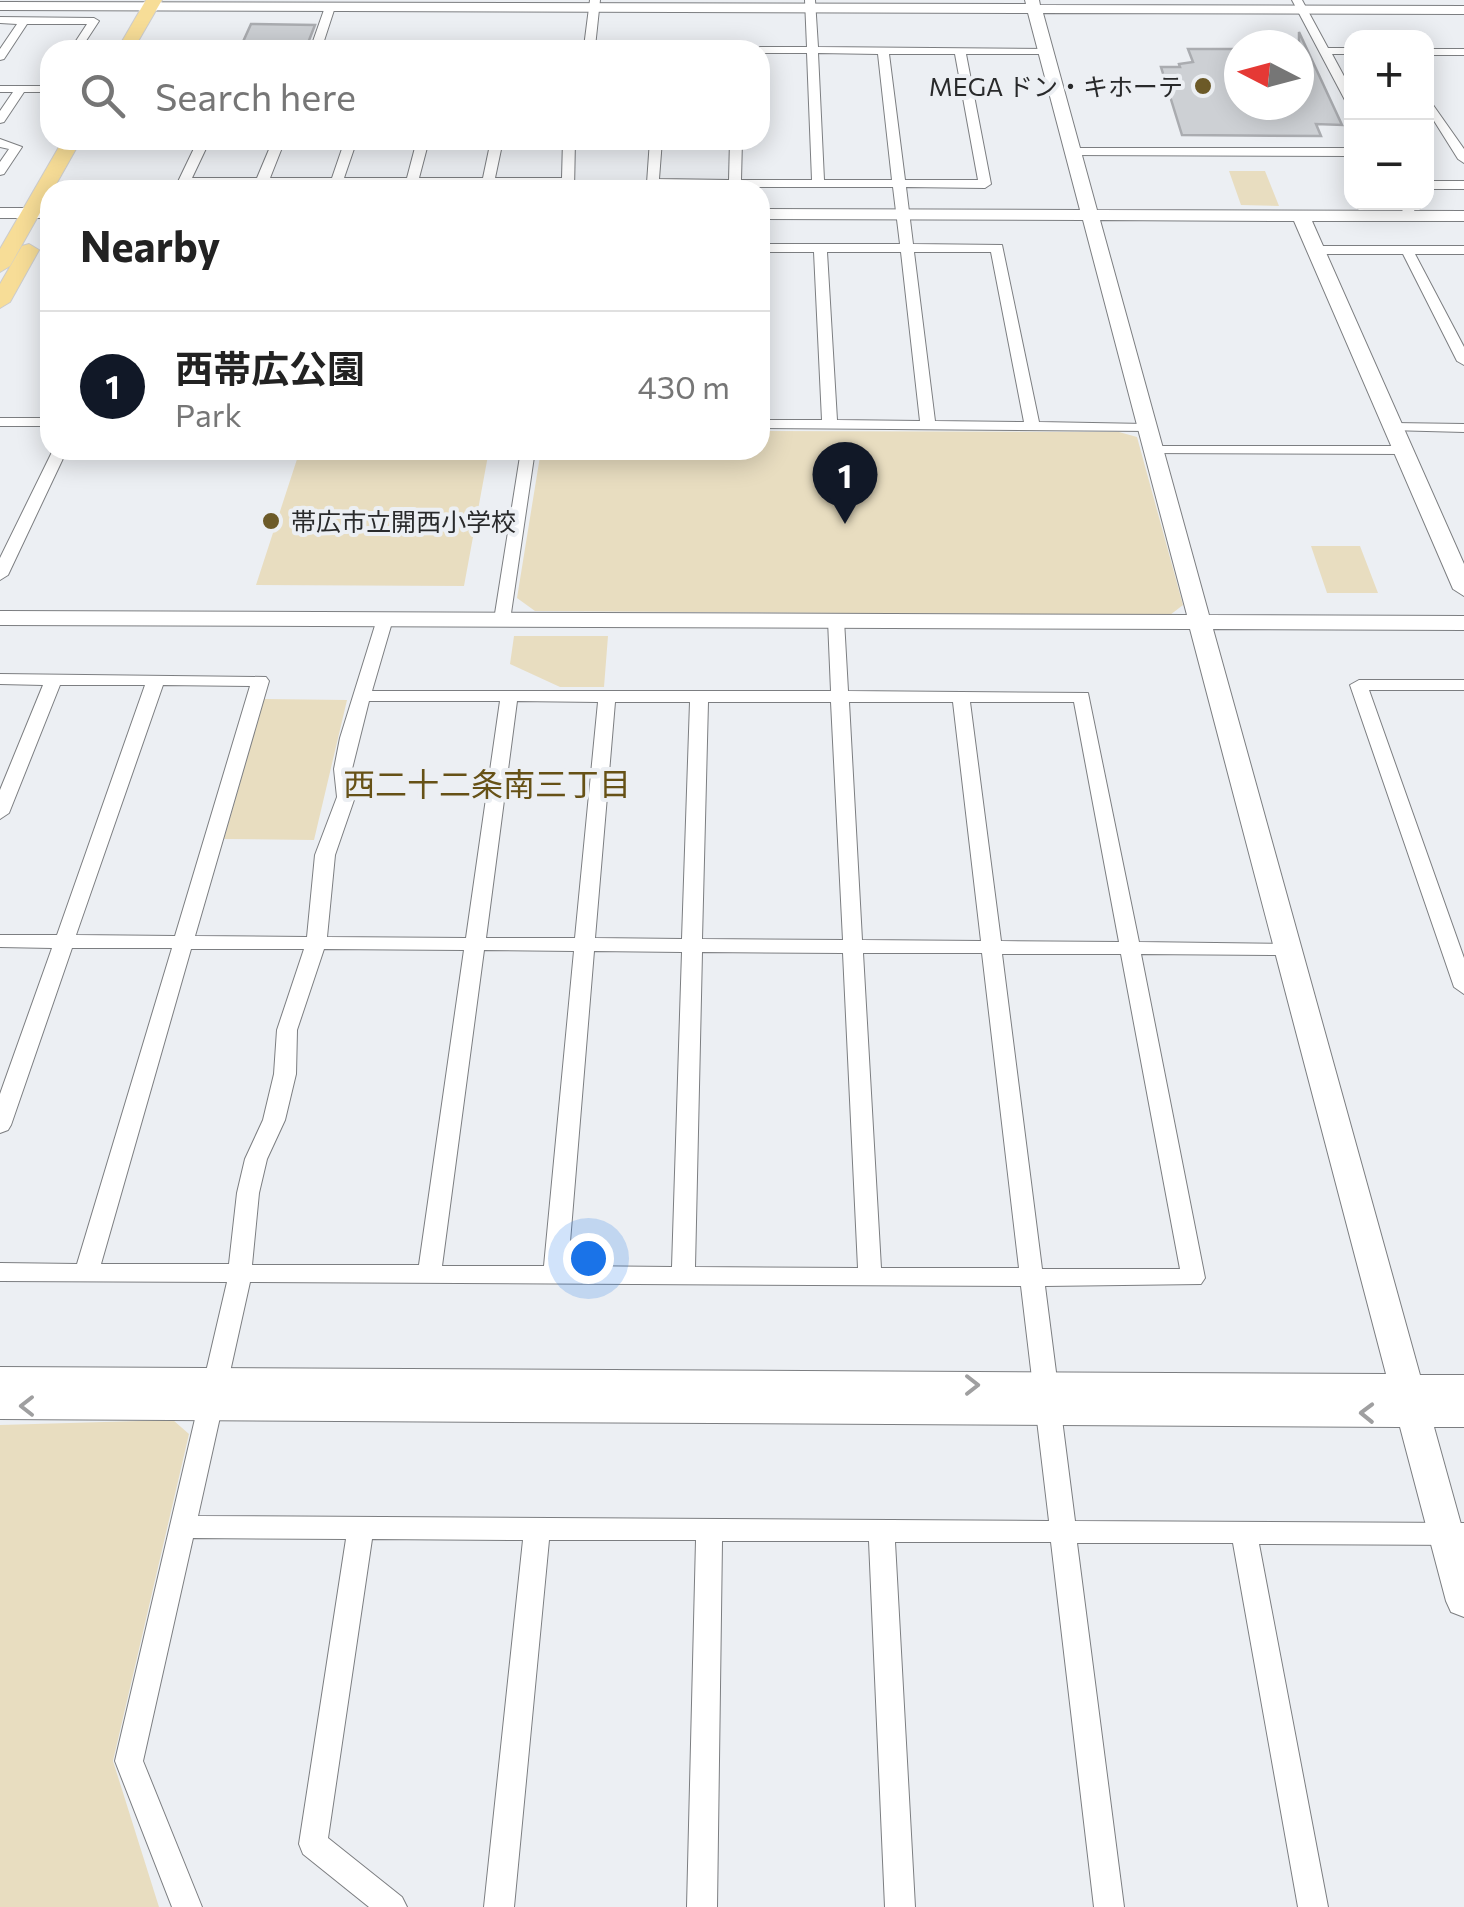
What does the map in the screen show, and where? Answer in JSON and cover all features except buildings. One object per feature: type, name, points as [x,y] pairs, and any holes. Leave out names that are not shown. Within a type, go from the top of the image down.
[{"type":"main road","points":[[132,40],[158,6]]},
{"type":"main road","points":[[144,40],[158,6]]},
{"type":"main road","points":[[57,180],[68,150]]},
{"type":"main road","points":[[68,180],[84,150]]},
{"type":"main road","points":[[0,266],[40,219]]},
{"type":"main road","points":[[0,302],[40,223]]},
{"type":"street","points":[[590,40],[594,7]]},
{"type":"street","points":[[810,7],[818,184]]},
{"type":"street","points":[[0,9],[950,7],[1464,12]]},
{"type":"street","points":[[1034,8],[1410,1401],[1455,1534],[1464,1601]]},
{"type":"street","points":[[1301,8],[1344,87]]},
{"type":"street","points":[[320,40],[330,10]]},
{"type":"street","points":[[0,20],[94,21],[82,40]]},
{"type":"street","points":[[0,57],[24,20]]},
{"type":"street","points":[[770,50],[1046,50]]},
{"type":"street","points":[[883,50],[928,425]]},
{"type":"street","points":[[770,184],[985,184],[960,50]]},
{"type":"street","points":[[1325,51],[1344,52]]},
{"type":"street","points":[[1434,52],[1464,52]]},
{"type":"street","points":[[0,89],[40,89]]},
{"type":"street","points":[[0,120],[21,89]]},
{"type":"street","points":[[1434,111],[1464,160]]},
{"type":"street","points":[[0,142],[16,147],[0,171]]},
{"type":"street","points":[[185,180],[199,150]]},
{"type":"street","points":[[263,180],[275,150]]},
{"type":"street","points":[[338,180],[348,150]]},
{"type":"street","points":[[413,180],[420,150]]},
{"type":"street","points":[[488,180],[495,150]]},
{"type":"street","points":[[568,180],[569,150]]},
{"type":"street","points":[[653,180],[655,150]]},
{"type":"street","points":[[736,150],[736,180]]},
{"type":"street","points":[[1074,152],[1344,152]]},
{"type":"street","points":[[1434,185],[1464,185]]},
{"type":"street","points":[[770,214],[1301,216],[1393,210]]},
{"type":"street","points":[[1416,210],[1464,216]]},
{"type":"street","points":[[0,213],[40,213]]},
{"type":"street","points":[[1301,216],[1464,589]]},
{"type":"street","points":[[770,248],[997,248],[1032,426]]},
{"type":"street","points":[[820,248],[830,425]]},
{"type":"street","points":[[1316,250],[1464,250]]},
{"type":"street","points":[[1406,250],[1464,361]]},
{"type":"street","points":[[0,422],[40,422]]},
{"type":"street","points":[[770,424],[1032,426],[1149,439],[1403,450]]},
{"type":"street","points":[[1394,427],[1464,428]]},
{"type":"street","points":[[0,575],[55,460]]},
{"type":"street","points":[[502,620],[526,460]]},
{"type":"street","points":[[0,618],[1464,624]]},
{"type":"street","points":[[187,1907],[129,1761],[240,1274],[248,1193],[256,1159],[274,1120],[285,1074],[288,1030],[316,943],[322,909],[320,877],[346,797],[344,769],[385,619]]},
{"type":"street","points":[[836,620],[870,1277]]},
{"type":"street","points":[[0,679],[260,681],[86,1274]]},
{"type":"street","points":[[0,813],[53,680]]},
{"type":"street","points":[[0,1125],[156,680]]},
{"type":"street","points":[[1464,685],[1359,685],[1457,948],[1464,987]]},
{"type":"street","points":[[0,1272],[1193,1278],[1082,697],[365,696]]},
{"type":"street","points":[[430,1275],[509,697]]},
{"type":"street","points":[[555,1277],[607,697]]},
{"type":"street","points":[[683,1276],[699,697]]},
{"type":"street","points":[[960,698],[1109,1907]]},
{"type":"street","points":[[0,942],[1287,948]]},
{"type":"street","points":[[0,1380],[211,1393],[1410,1401],[1464,1414]]},
{"type":"street","points":[[1410,1401],[1464,1388]]},
{"type":"street","points":[[0,1406],[211,1393]]},
{"type":"street","points":[[184,1527],[882,1534],[1455,1534]]},
{"type":"street","points":[[360,1528],[313,1844],[392,1907]]},
{"type":"street","points":[[500,1907],[536,1531]]},
{"type":"street","points":[[702,1907],[708,1532]]},
{"type":"street","points":[[1244,1533],[1313,1907]]},
{"type":"street","points":[[882,1534],[900,1907]]},
{"type":"shaded area","points":[[1229,171],[1265,171],[1279,206],[1241,205]]},
{"type":"shaded area","points":[[770,431],[1119,432],[1137,437],[1183,605],[1170,615],[535,611],[517,598],[539,460],[770,460]]},
{"type":"shaded area","points":[[297,460],[487,460],[464,586],[256,585]]},
{"type":"shaded area","points":[[1311,546],[1360,546],[1378,593],[1327,593]]},
{"type":"shaded area","points":[[514,636],[608,636],[604,687],[560,687],[510,664]]},
{"type":"shaded area","points":[[264,699],[347,700],[314,840],[224,839]]},
{"type":"shaded area","points":[[173,1420],[189,1434],[113,1761],[159,1907],[0,1907],[0,1425]]},
{"type":"place","name":"MEGA ドン・キホーテ","points":[[1203,86]]},
{"type":"place","name":"帯広市立開西小学校","points":[[271,521]]},
{"type":"place","name":"西帯広公園","points":[[845,524]]},
{"type":"district","name":"西二十二条南三丁目","points":[[487,783]]}]
